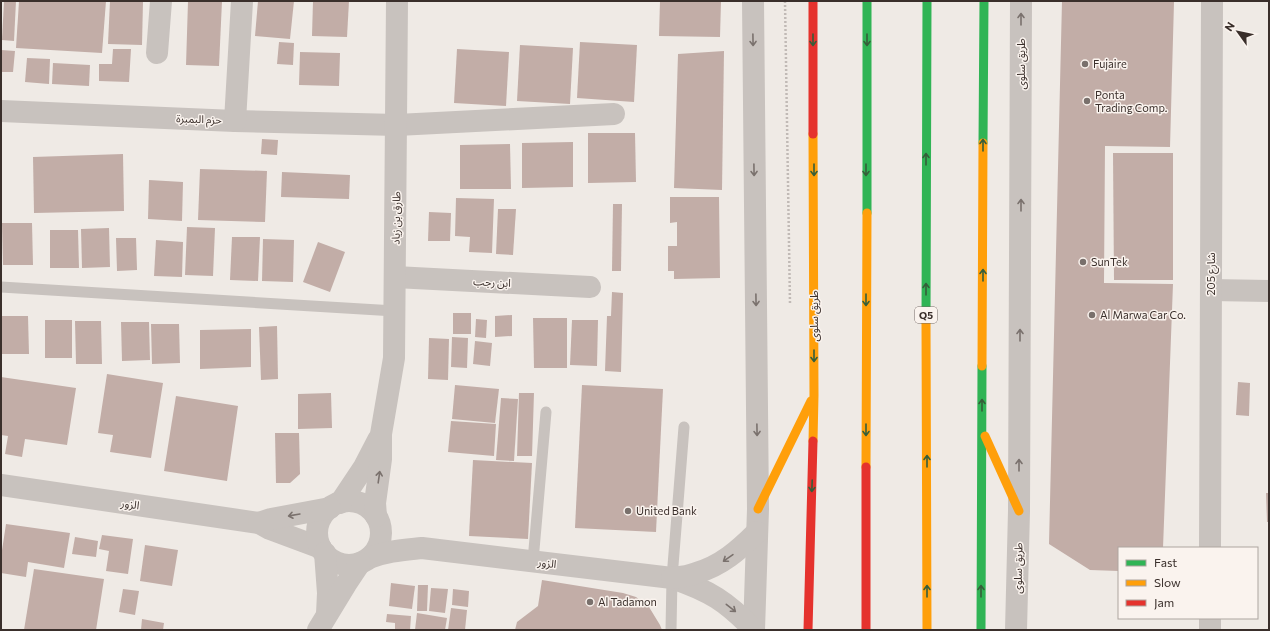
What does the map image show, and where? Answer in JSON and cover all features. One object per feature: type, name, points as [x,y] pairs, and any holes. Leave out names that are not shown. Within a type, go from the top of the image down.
[{"type":"main road","name":"طريق سلوى","points":[[808,630],[814,395],[813,1]]},
{"type":"main road","points":[[866,630],[867,1]]},
{"type":"main road","name":"Q5","points":[[927,1],[927,630]]},
{"type":"main road","points":[[981,630],[984,1]]},
{"type":"main road","points":[[758,509],[814,395]]},
{"type":"main road","points":[[982,430],[1019,512]]},
{"type":"street","points":[[157,53],[161,1]]},
{"type":"street","points":[[235,121],[242,1]]},
{"type":"street","name":"طارق بن زياد","points":[[377,519],[375,503],[381,459],[381,434],[394,358],[397,1]]},
{"type":"street","points":[[753,1],[758,509],[754,630]]},
{"type":"street","name":"طريق سلوى","points":[[1017,621],[1022,1]]},
{"type":"street","name":"شارع 205","points":[[1210,547],[1212,1]]},
{"type":"street","name":"حزم البمبرة","points":[[1,111],[235,121],[397,124],[614,114]]},
{"type":"street","name":"ابن رجب","points":[[395,277],[590,287]]},
{"type":"street","points":[[1211,290],[1269,291]]},
{"type":"street","name":"طارق بن زياد","points":[[334,506],[364,467],[381,434]]},
{"type":"street","name":"الزور","points":[[1,485],[259,523],[270,529],[323,550]]},
{"type":"street","points":[[351,502],[362,504],[372,511],[377,519],[380,528],[380,541],[377,547],[365,560],[322,623],[328,592],[323,550],[318,537],[318,526],[322,516],[334,506],[351,502]]},
{"type":"street","name":"الزور","points":[[259,523],[271,519],[334,506]]},
{"type":"street","name":"الزور","points":[[377,519],[396,534],[422,548]]},
{"type":"street","name":"الزور","points":[[672,578],[696,574],[719,564],[739,550],[757,532]]},
{"type":"street","name":"الزور","points":[[365,560],[381,553],[422,548],[672,578],[696,586],[718,598],[737,612],[754,630]]},
{"type":"street","points":[[323,550],[333,561],[344,564],[355,564],[365,560]]},
{"type":"street","points":[[1210,619],[1210,630]]},
{"type":"street","points":[[1017,621],[1033,630]]},
{"type":"lane","points":[[1,286],[395,311]]},
{"type":"lane","points":[[533,562],[546,412]]},
{"type":"lane","points":[[671,630],[672,578],[684,427]]},
{"type":"path","points":[[784,1],[790,309]]},
{"type":"building","points":[[4,1],[16,1],[14,41],[2,40]]},
{"type":"building","points":[[19,1],[106,1],[102,53],[16,48]]},
{"type":"building","points":[[110,1],[143,1],[142,45],[108,44]]},
{"type":"building","points":[[188,1],[222,1],[219,66],[186,65]]},
{"type":"building","points":[[258,1],[294,1],[290,39],[255,36]]},
{"type":"building","points":[[313,1],[349,1],[347,37],[312,36]]},
{"type":"building","points":[[660,1],[721,1],[720,37],[659,36]]},
{"type":"building","points":[[1062,1],[1174,2],[1170,147],[1105,146],[1104,283],[1173,284],[1163,547],[1118,547],[1118,571],[1090,570],[1049,544]]},
{"type":"building","points":[[279,42],[294,43],[293,65],[277,64]]},
{"type":"building","points":[[580,42],[637,45],[634,102],[577,98]]},
{"type":"building","points":[[520,45],[573,48],[570,104],[517,101]]},
{"type":"building","points":[[113,49],[131,49],[129,82],[99,81],[99,64],[112,64]]},
{"type":"building","points":[[457,49],[509,52],[506,106],[454,103]]},
{"type":"building","points":[[1,50],[15,51],[13,72],[1,72]]},
{"type":"building","points":[[724,51],[722,190],[674,188],[678,54]]},
{"type":"building","points":[[300,52],[340,53],[339,86],[299,85]]},
{"type":"building","points":[[27,58],[50,59],[49,84],[25,82]]},
{"type":"building","points":[[53,63],[90,65],[89,86],[52,84]]},
{"type":"building","points":[[588,133],[635,133],[636,182],[588,183]]},
{"type":"building","points":[[262,139],[278,140],[277,155],[261,154]]},
{"type":"building","points":[[573,142],[573,187],[522,188],[522,143]]},
{"type":"building","points":[[510,144],[511,189],[460,189],[460,145]]},
{"type":"building","points":[[1113,153],[1173,153],[1173,280],[1114,280]]},
{"type":"building","points":[[123,154],[124,211],[34,213],[33,157]]},
{"type":"building","points":[[200,169],[267,171],[265,222],[198,220]]},
{"type":"building","points":[[282,172],[350,175],[349,199],[281,197]]},
{"type":"building","points":[[149,180],[183,182],[182,221],[148,219]]},
{"type":"building","points":[[670,197],[719,197],[720,278],[674,279],[674,271],[668,271],[668,246],[677,246],[677,222],[670,223]]},
{"type":"building","points":[[456,198],[494,199],[492,253],[469,252],[470,237],[455,236]]},
{"type":"building","points":[[613,204],[622,204],[621,271],[612,271]]},
{"type":"building","points":[[498,209],[516,209],[513,255],[496,254]]},
{"type":"building","points":[[429,212],[451,213],[450,241],[428,241]]},
{"type":"building","points":[[2,223],[32,223],[33,265],[3,265]]},
{"type":"building","points":[[187,227],[215,228],[213,276],[185,275]]},
{"type":"building","points":[[109,228],[110,267],[82,268],[81,229]]},
{"type":"building","points":[[50,230],[78,230],[79,268],[50,268]]},
{"type":"building","points":[[232,237],[260,237],[258,281],[230,280]]},
{"type":"building","points":[[116,238],[136,238],[137,270],[117,271]]},
{"type":"building","points":[[263,239],[294,240],[293,282],[262,281]]},
{"type":"building","points":[[156,240],[183,242],[182,277],[154,276]]},
{"type":"building","points":[[318,242],[345,252],[330,292],[303,282]]},
{"type":"building","points":[[612,292],[623,293],[621,372],[605,371],[607,316],[611,316]]},
{"type":"building","points":[[453,313],[471,313],[471,334],[453,334]]},
{"type":"building","points":[[512,315],[512,336],[495,337],[495,316]]},
{"type":"building","points":[[1,316],[28,316],[29,354],[1,354]]},
{"type":"building","points":[[533,318],[567,318],[567,368],[534,368]]},
{"type":"building","points":[[476,319],[487,320],[486,338],[475,337]]},
{"type":"building","points":[[45,320],[72,320],[72,358],[45,358]]},
{"type":"building","points":[[572,320],[598,320],[597,366],[570,365]]},
{"type":"building","points":[[75,321],[101,321],[102,364],[76,364]]},
{"type":"building","points":[[121,322],[149,322],[150,360],[122,361]]},
{"type":"building","points":[[151,324],[179,324],[180,363],[152,364]]},
{"type":"building","points":[[277,326],[278,379],[261,380],[259,327]]},
{"type":"building","points":[[251,329],[251,367],[200,369],[200,330]]},
{"type":"building","points":[[452,337],[468,338],[467,368],[451,367]]},
{"type":"building","points":[[429,338],[449,339],[448,380],[428,379]]},
{"type":"building","points":[[475,341],[492,343],[490,366],[473,364]]},
{"type":"building","points":[[107,374],[163,383],[151,458],[110,452],[113,435],[98,433]]},
{"type":"building","points":[[1,377],[76,388],[67,445],[25,439],[22,457],[5,454],[8,436],[1,435]]},
{"type":"building","points":[[1238,382],[1250,383],[1249,416],[1236,415]]},
{"type":"building","points":[[455,385],[499,389],[495,423],[452,419]]},
{"type":"building","points":[[582,385],[663,389],[656,532],[575,528]]},
{"type":"building","points":[[331,393],[332,428],[298,429],[298,394]]},
{"type":"building","points":[[519,393],[534,393],[532,456],[517,456]]},
{"type":"building","points":[[176,396],[238,406],[227,481],[164,471]]},
{"type":"building","points":[[501,398],[518,399],[514,461],[496,460]]},
{"type":"building","points":[[451,421],[496,424],[494,456],[448,452]]},
{"type":"building","points":[[275,433],[299,433],[300,474],[290,483],[276,483]]},
{"type":"building","points":[[473,460],[532,463],[528,539],[469,536]]},
{"type":"building","points":[[1266,493],[1269,493],[1269,522],[1267,522]]},
{"type":"building","points":[[6,524],[70,533],[64,568],[28,562],[26,577],[1,573],[1,557]]},
{"type":"building","points":[[102,535],[133,539],[128,574],[106,571],[109,551],[99,549]]},
{"type":"building","points":[[75,537],[98,541],[96,557],[72,554]]},
{"type":"building","points":[[145,545],[178,550],[172,586],[140,581]]},
{"type":"building","points":[[34,569],[104,579],[96,630],[24,630]]},
{"type":"building","name":"Al Tadamon","points":[[542,580],[623,593],[636,597],[649,607],[662,630],[515,630],[517,622],[538,606]]},
{"type":"building","points":[[391,583],[415,586],[412,609],[389,606]]},
{"type":"building","points":[[418,585],[428,585],[427,611],[417,611]]},
{"type":"building","points":[[431,588],[448,589],[445,613],[429,611]]},
{"type":"building","points":[[123,589],[139,591],[135,615],[119,612]]},
{"type":"building","points":[[453,589],[469,591],[468,607],[452,605]]},
{"type":"building","points":[[451,608],[467,610],[465,630],[448,630]]},
{"type":"building","points":[[417,613],[447,618],[445,630],[415,630]]},
{"type":"building","points":[[387,614],[411,616],[410,630],[395,630],[395,623],[386,622]]},
{"type":"building","points":[[142,619],[164,623],[163,630],[141,630]]},
{"type":"traffic: fast","points":[[867,1],[867,213]]},
{"type":"traffic: fast","points":[[926,322],[927,1]]},
{"type":"traffic: fast","points":[[983,143],[984,1]]},
{"type":"traffic: fast","points":[[981,630],[982,366]]},
{"type":"traffic: slow","points":[[813,134],[813,441]]},
{"type":"traffic: slow","points":[[982,366],[983,143]]},
{"type":"traffic: slow","points":[[866,467],[867,213]]},
{"type":"traffic: slow","points":[[926,322],[927,630]]},
{"type":"traffic: slow","points":[[758,509],[811,401]]},
{"type":"traffic: slow","points":[[985,436],[1019,511]]},
{"type":"traffic: jam","points":[[813,1],[813,134]]},
{"type":"traffic: jam","points":[[808,630],[813,441]]},
{"type":"traffic: jam","points":[[866,467],[866,630]]},
{"type":"place","name":"Fujaire","points":[[1085,64]]},
{"type":"place","name":"Ponta Trading Comp.","points":[[1087,101]]},
{"type":"place","name":"SunTek","points":[[1083,262]]},
{"type":"place","name":"Al Marwa Car Co.","points":[[1092,315]]},
{"type":"place","name":"United Bank","points":[[628,511]]},
{"type":"place","name":"Al Tadamon","points":[[590,602]]}]
